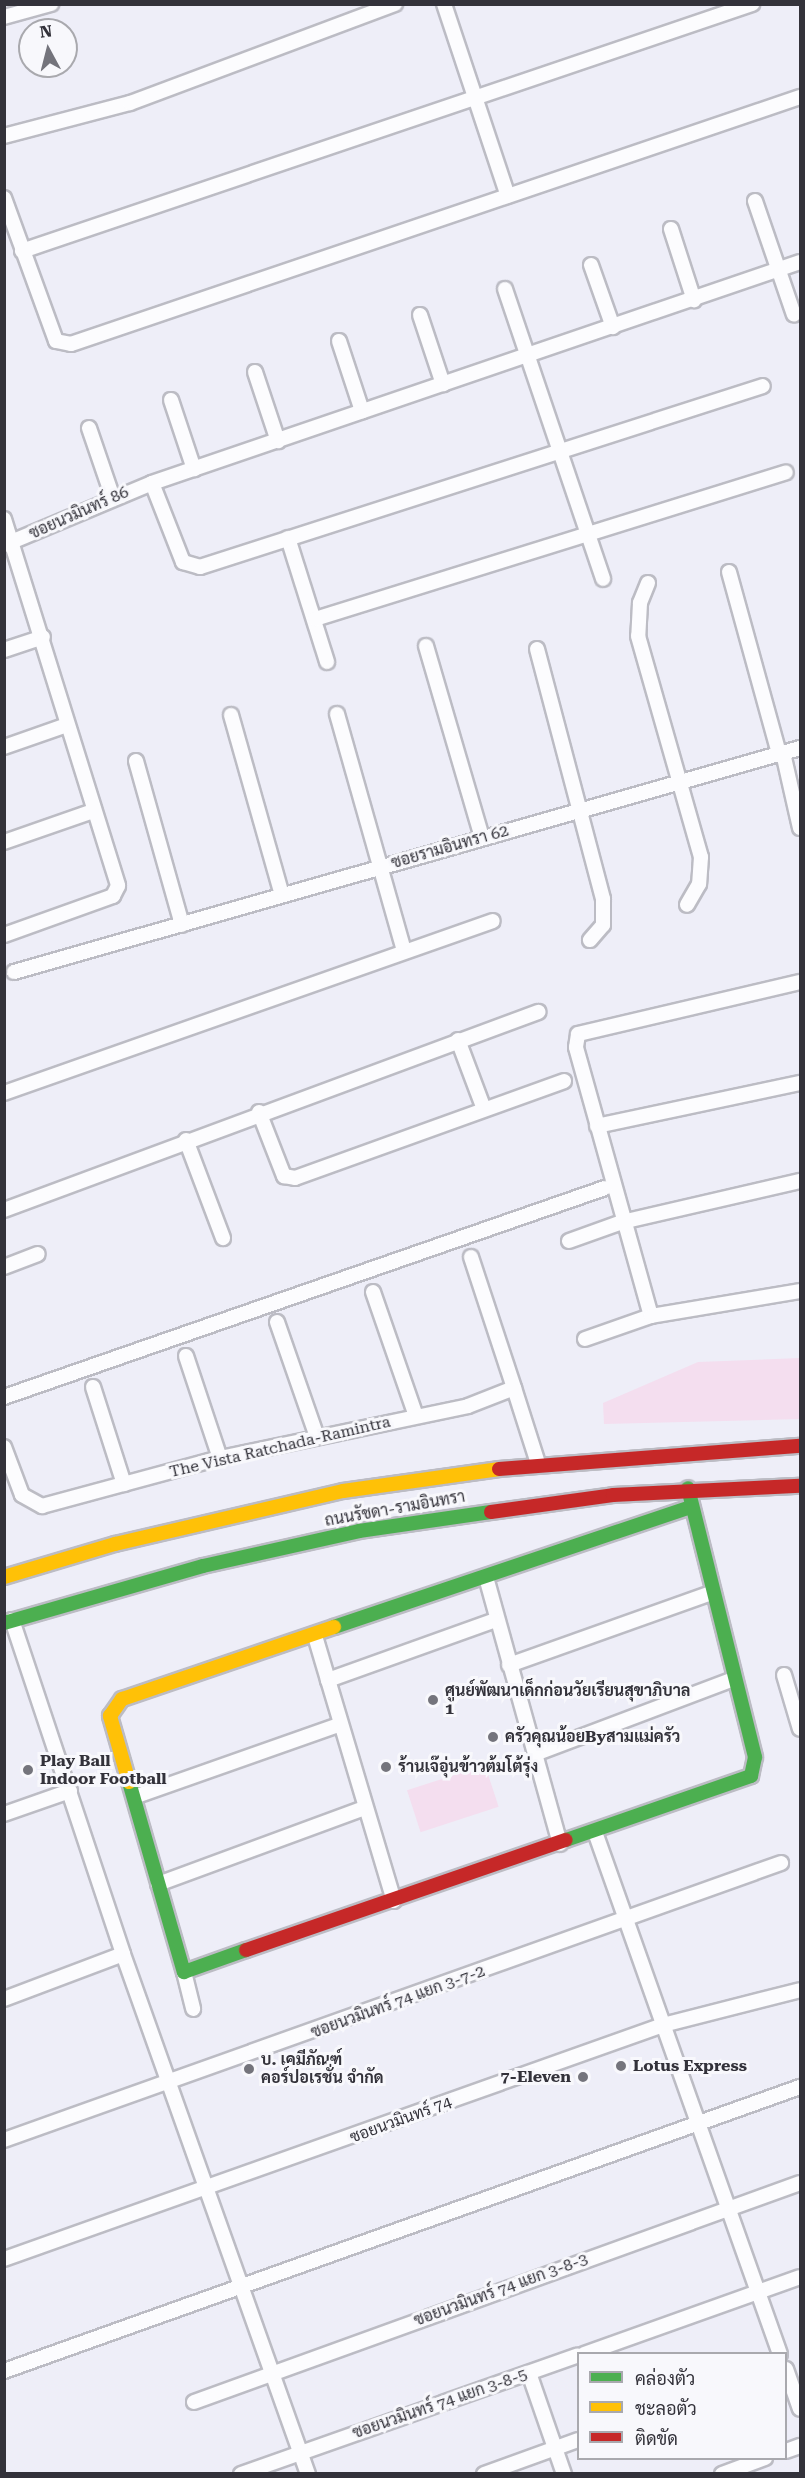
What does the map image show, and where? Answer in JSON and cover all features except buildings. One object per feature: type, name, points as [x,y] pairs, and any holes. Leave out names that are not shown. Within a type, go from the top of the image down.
[{"type":"street","points":[[4,17],[51,4]]},
{"type":"street","points":[[4,136],[139,99],[394,4]]},
{"type":"street","points":[[444,4],[477,97],[508,196]]},
{"type":"street","points":[[22,251],[752,4]]},
{"type":"street","points":[[4,198],[56,342],[71,344],[801,97]]},
{"type":"street","points":[[755,201],[794,315]]},
{"type":"street","points":[[670,229],[694,300]]},
{"type":"street","name":"ซอยนวมินทร์ 86","points":[[9,543],[112,495],[278,441],[801,262]]},
{"type":"street","points":[[591,264],[613,327]]},
{"type":"street","points":[[505,289],[603,579]]},
{"type":"street","points":[[420,315],[443,384]]},
{"type":"street","points":[[339,341],[362,411]]},
{"type":"street","points":[[255,372],[278,441]]},
{"type":"street","points":[[152,483],[183,562],[206,566],[763,387]]},
{"type":"street","points":[[171,400],[194,469]]},
{"type":"street","points":[[89,428],[112,495]]},
{"type":"street","points":[[315,619],[590,536],[786,472]]},
{"type":"street","points":[[4,519],[9,543],[43,637],[67,725],[118,886],[114,896],[4,935]]},
{"type":"street","points":[[288,538],[327,662]]},
{"type":"street","points":[[729,572],[801,828]]},
{"type":"street","points":[[648,583],[640,603],[638,636],[682,782],[701,865],[699,884],[687,905]]},
{"type":"street","points":[[4,650],[43,637]]},
{"type":"street","points":[[426,646],[482,837]]},
{"type":"street","points":[[537,649],[603,899],[603,925],[590,940]]},
{"type":"street","points":[[14,972],[384,866],[337,714]]},
{"type":"street","points":[[231,715],[282,895]]},
{"type":"street","points":[[4,747],[67,725]]},
{"type":"street","name":"ซอยรามอินทรา 62","points":[[404,951],[384,866],[801,748]]},
{"type":"street","points":[[136,761],[182,925]]},
{"type":"street","points":[[4,842],[93,811]]},
{"type":"street","points":[[4,1093],[493,921]]},
{"type":"street","points":[[651,1316],[622,1222],[576,1047],[582,1031],[801,982]]},
{"type":"street","points":[[4,1210],[259,1112],[538,1012]]},
{"type":"street","points":[[458,1040],[484,1109]]},
{"type":"street","points":[[259,1112],[285,1176],[295,1178],[564,1081]]},
{"type":"street","points":[[597,1126],[801,1083]]},
{"type":"street","points":[[186,1140],[223,1238]]},
{"type":"street","points":[[569,1241],[622,1222],[801,1181]]},
{"type":"street","points":[[4,1396],[605,1188]]},
{"type":"street","points":[[4,1267],[38,1254]]},
{"type":"street","points":[[471,1257],[538,1463]]},
{"type":"street","points":[[585,1339],[651,1316],[801,1291]]},
{"type":"street","points":[[373,1292],[416,1416]]},
{"type":"street","points":[[277,1322],[317,1437]]},
{"type":"street","points":[[186,1356],[220,1458]]},
{"type":"street","points":[[93,1387],[124,1484]]},
{"type":"street","name":"The Vista Ratchada-Ramintra","points":[[4,1447],[22,1495],[34,1505],[220,1458],[468,1406],[514,1388]]},
{"type":"street","name":"ถนนรัชดา-รามอินทรา","points":[[4,1577],[240,1512],[343,1491],[538,1463],[801,1446]]},
{"type":"street","name":"ถนนรัชดา-รามอินทรา","points":[[8,1621],[203,1566],[359,1531],[531,1504],[688,1488],[801,1486]]},
{"type":"street","points":[[184,1972],[595,1832],[751,1776],[756,1763],[711,1593],[690,1507],[688,1488]]},
{"type":"street","points":[[193,2009],[110,1716],[112,1707],[122,1699],[315,1636],[690,1507]]},
{"type":"street","points":[[486,1577],[496,1620],[560,1844]]},
{"type":"street","points":[[509,1665],[711,1593]]},
{"type":"street","points":[[327,1680],[496,1620]]},
{"type":"street","points":[[8,1621],[70,1791],[123,1954],[308,2474]]},
{"type":"street","points":[[315,1636],[394,1901]]},
{"type":"street","points":[[784,1675],[797,1708],[801,1729]]},
{"type":"street","points":[[535,1754],[734,1679]]},
{"type":"street","points":[[134,1797],[341,1724]]},
{"type":"street","points":[[4,1814],[70,1791]]},
{"type":"street","points":[[158,1884],[365,1808]]},
{"type":"street","points":[[595,1832],[696,2126],[779,2352]]},
{"type":"street","name":"ซอยนวมินทร์ 74 แยก 3-7-2","points":[[4,2139],[170,2085],[781,1863]]},
{"type":"street","points":[[4,1999],[123,1954]]},
{"type":"street","name":"ซอยนวมินทร์ 74","points":[[4,2259],[207,2191],[663,2025],[801,1990]]},
{"type":"street","points":[[4,2371],[243,2288],[696,2126],[801,2086]]},
{"type":"street","name":"ซอยนวมินทร์ 74 แยก 3-8-3","points":[[194,2402],[801,2182]]},
{"type":"street","points":[[590,2352],[801,2277]]},
{"type":"street","name":"ซอยนวมินทร์ 74 แยก 3-8-5","points":[[241,2474],[577,2356]]},
{"type":"street","points":[[787,2371],[801,2409]]},
{"type":"street","points":[[529,2373],[564,2474]]},
{"type":"street","points":[[484,2474],[577,2441]]},
{"type":"street","points":[[722,2474],[760,2460]]},
{"type":"shaded area","points":[[800,1358],[800,1419],[604,1424],[603,1403],[698,1362]]},
{"type":"shaded area","points":[[485,1765],[499,1807],[421,1832],[407,1790]]},
{"type":"traffic: fast","points":[[566,1840],[751,1776],[755,1757],[688,1488]]},
{"type":"traffic: fast","points":[[334,1627],[690,1507]]},
{"type":"traffic: fast","points":[[4,1623],[203,1566],[359,1531],[491,1512]]},
{"type":"traffic: fast","points":[[129,1782],[184,1972],[246,1950]]},
{"type":"traffic: slow","points":[[4,1577],[115,1544],[343,1491],[499,1469]]},
{"type":"traffic: slow","points":[[129,1782],[110,1716],[122,1699],[334,1627]]},
{"type":"traffic: jam","points":[[499,1469],[800,1446]]},
{"type":"traffic: jam","points":[[491,1512],[613,1495],[800,1486]]},
{"type":"traffic: jam","points":[[246,1950],[566,1840]]},
{"type":"place","name":"ศูนย์พัฒนาเด็กก่อนวัยเรียนสุขาภิบาล 1","points":[[433,1700]]},
{"type":"place","name":"ครัวคุณน้อยByสามแม่ครัว","points":[[493,1737]]},
{"type":"place","name":"ร้านเจ๊อุ่นข้าวต้มโต้รุ่ง","points":[[386,1767]]},
{"type":"place","name":"Play Ball Indoor Football","points":[[28,1770]]},
{"type":"place","name":"Lotus Express","points":[[621,2066]]},
{"type":"place","name":"บ. เคมีภัณฑ์ คอร์ปอเรชั่น จำกัด","points":[[249,2069]]},
{"type":"place","name":"7-Eleven","points":[[583,2077]]}]
